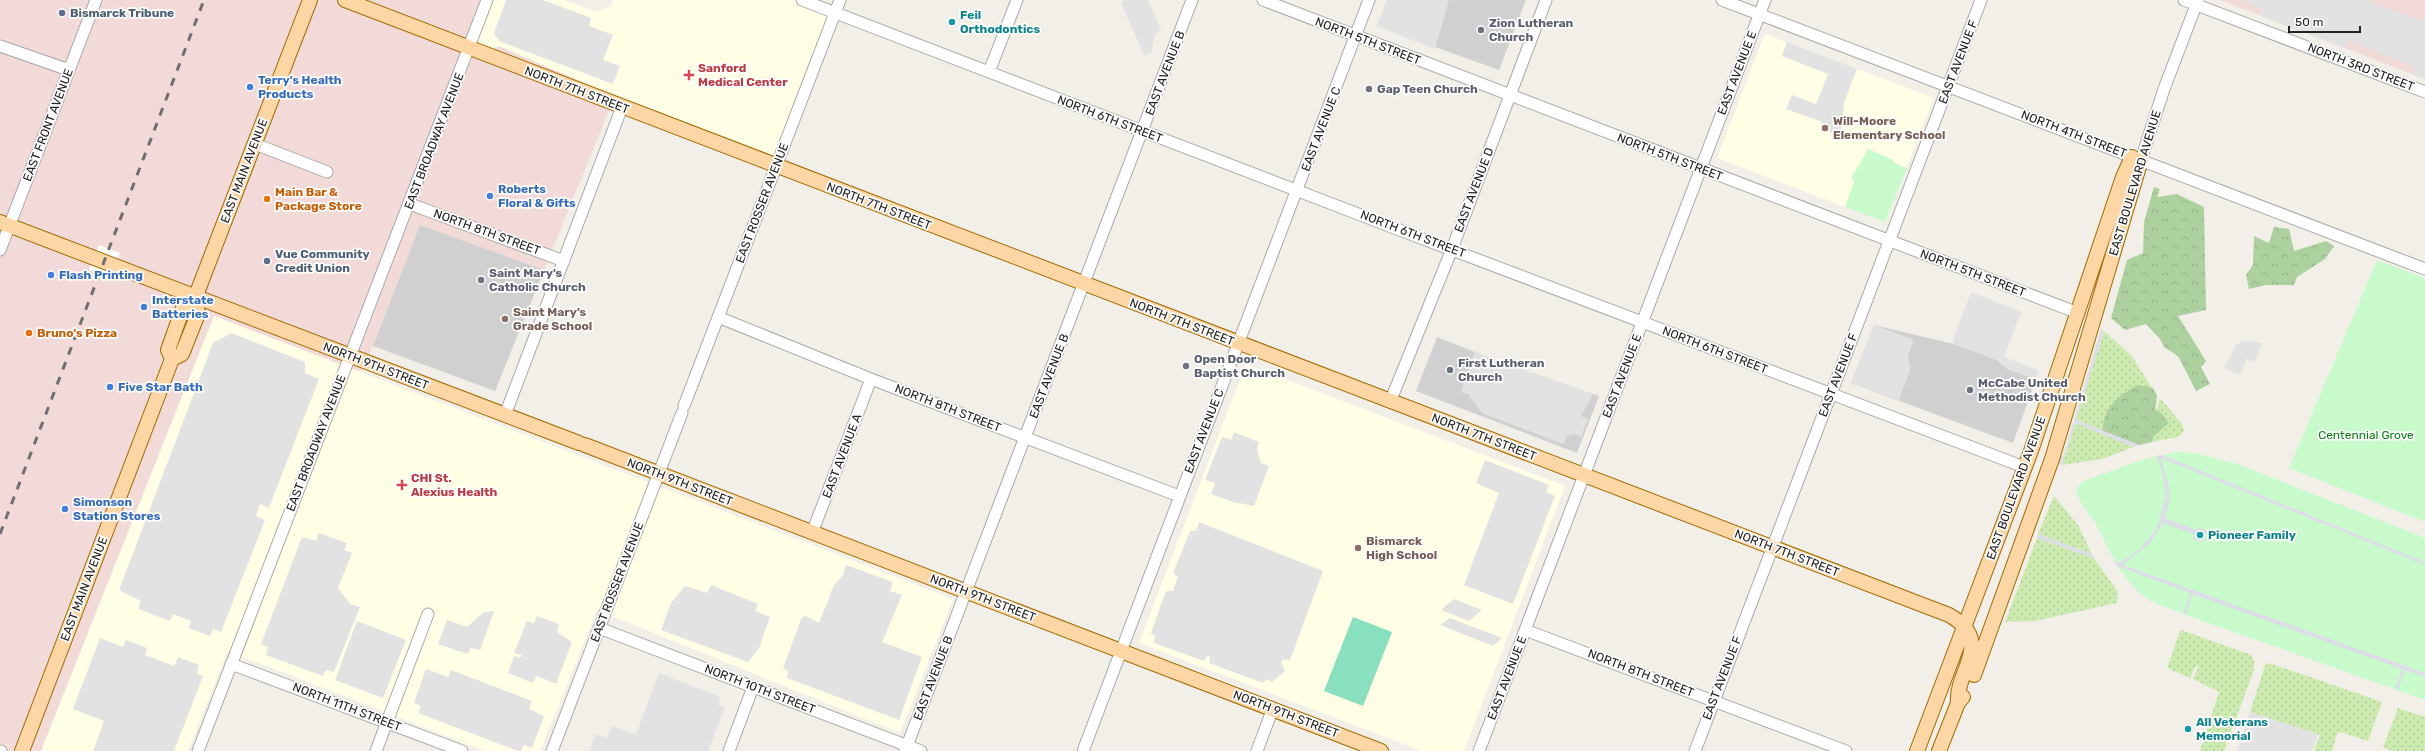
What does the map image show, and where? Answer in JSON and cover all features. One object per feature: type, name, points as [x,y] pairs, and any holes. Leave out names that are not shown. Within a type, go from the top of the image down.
[{"type":"main road","name":"EAST MAIN AVENUE","points":[[22,751],[172,359],[168,352],[168,347],[183,308],[196,298],[310,0]]},
{"type":"main road","name":"NORTH 7TH STREET","points":[[344,0],[1084,285],[1949,615],[1964,627]]},
{"type":"main road","name":"EAST BOULEVARD AVENUE","points":[[1917,751],[2024,467],[2078,313],[2123,177],[2136,158]]},
{"type":"main road","name":"EAST BOULEVARD AVENUE","points":[[1939,751],[1958,703],[1966,693],[1972,681],[2050,465],[2136,158]]},
{"type":"main road","name":"NORTH 9TH STREET","points":[[5,223],[196,298],[1273,708],[1381,751]]},
{"type":"main road","points":[[1958,703],[1958,694],[1971,654],[1970,639],[1964,627]]},
{"type":"street","name":"EAST FRONT AVENUE","points":[[0,250],[5,223],[69,70],[96,0]]},
{"type":"street","name":"EAST BROADWAY AVENUE","points":[[198,751],[349,356],[410,204],[487,0]]},
{"type":"street","name":"NORTH 6TH STREET","points":[[802,0],[1142,132],[2024,467]]},
{"type":"street","name":"EAST ROSSER AVENUE","points":[[552,751],[840,0]]},
{"type":"street","points":[[989,72],[1017,0]]},
{"type":"street","name":"EAST AVENUE B","points":[[906,748],[1026,438],[1192,0]]},
{"type":"street","name":"NORTH 5TH STREET","points":[[1263,0],[2078,313]]},
{"type":"street","name":"EAST AVENUE C","points":[[1083,751],[1179,496],[1298,190],[1369,0]]},
{"type":"street","name":"EAST AVENUE D","points":[[1390,402],[1452,249],[1546,0]]},
{"type":"street","name":"NORTH 4TH STREET","points":[[1722,0],[1949,85],[2425,269]]},
{"type":"street","name":"EAST AVENUE E","points":[[1479,751],[1764,0]]},
{"type":"street","name":"EAST AVENUE F","points":[[1695,751],[1981,0]]},
{"type":"street","name":"NORTH 3RD STREET","points":[[2184,0],[2197,2],[2425,92]]},
{"type":"street","name":"EAST BOULEVARD AVENUE","points":[[2136,158],[2197,2]]},
{"type":"street","points":[[0,46],[69,70]]},
{"type":"street","points":[[505,415],[622,107]]},
{"type":"street","points":[[255,144],[327,172]]},
{"type":"street","name":"NORTH 8TH STREET","points":[[410,204],[564,261]]},
{"type":"street","name":"NORTH 8TH STREET","points":[[718,317],[871,379],[1179,496]]},
{"type":"street","name":"EAST AVENUE A","points":[[812,533],[871,379]]},
{"type":"street","points":[[376,751],[428,614]]},
{"type":"street","name":"NORTH 10TH STREET","points":[[600,628],[906,748],[921,751]]},
{"type":"street","name":"NORTH 8TH STREET","points":[[1525,630],[1846,751]]},
{"type":"street","name":"NORTH 11TH STREET","points":[[231,664],[462,751]]},
{"type":"street","points":[[729,751],[753,687]]},
{"type":"street","points":[[1257,751],[1273,708]]},
{"type":"shaded area","points":[[0,0],[503,0],[499,46],[615,96],[544,270],[420,225],[373,346],[360,372],[214,316],[41,751],[0,751]]},
{"type":"shaded area","name":"Sanford Medical Center","points":[[487,0],[564,0],[597,12],[611,6],[613,0],[802,0],[835,13],[776,166],[622,107],[615,96],[499,46],[484,54],[468,48]]},
{"type":"shaded area","points":[[506,0],[543,0],[591,18],[589,26],[613,35],[603,60],[620,66],[613,84],[499,41],[494,33]]},
{"type":"shaded area","points":[[1124,0],[1148,0],[1161,30],[1155,34],[1151,53],[1144,55],[1121,3]]},
{"type":"shaded area","name":"Zion Lutheran Church","points":[[1387,0],[1526,0],[1499,70],[1377,26]]},
{"type":"shaded area","points":[[1387,0],[1449,0],[1435,49],[1377,26]]},
{"type":"shaded area","points":[[2220,0],[2425,0],[2425,79]]},
{"type":"shaded area","points":[[2246,0],[2366,0],[2425,22],[2425,79],[2413,74],[2415,67],[2348,41],[2345,48],[2260,16],[2263,9],[2245,2]]},
{"type":"shaded area","name":"Will-Moore Elementary School","points":[[1765,34],[1934,98],[1885,222],[1717,158]]},
{"type":"shaded area","points":[[1787,42],[1857,69],[1844,103],[1841,136],[1820,128],[1822,122],[1786,109],[1792,95],[1816,104],[1828,74],[1782,56]]},
{"type":"shaded area","name":"Saint Mary's Catholic Church","points":[[420,225],[544,270],[495,391],[373,346]]},
{"type":"shaded area","points":[[1971,292],[2021,312],[2004,357],[2039,370],[2036,379],[2007,369],[1997,360],[1954,344],[1954,337]]},
{"type":"shaded area","name":"CHI St. Alexius Health","points":[[214,316],[953,599],[900,733],[597,610],[540,751],[485,751],[228,651],[188,751],[41,751]]},
{"type":"shaded area","name":"McCabe United Methodist Church","points":[[1874,325],[1954,344],[1997,360],[2008,369],[2036,379],[2013,443],[1851,383]]},
{"type":"shaded area","points":[[1874,325],[1914,340],[1908,355],[1910,370],[1899,400],[1851,383]]},
{"type":"shaded area","points":[[2101,329],[2104,331],[2076,420],[2139,445],[2134,447],[2076,423],[2062,465],[2058,462],[2060,456],[2063,457]]},
{"type":"shaded area","points":[[231,333],[305,362],[305,373],[319,379],[269,508],[260,504],[256,516],[265,520],[221,632],[213,629],[210,636],[188,628],[191,621],[173,614],[170,621],[138,609],[141,601],[119,590],[213,343]]},
{"type":"shaded area","points":[[1437,337],[1492,359],[1599,396],[1577,453],[1416,391]]},
{"type":"shaded area","points":[[2244,340],[2262,343],[2255,362],[2247,359],[2240,375],[2224,368],[2236,345]]},
{"type":"shaded area","points":[[1475,351],[1492,359],[1593,394],[1581,416],[1588,419],[1581,437],[1574,434],[1567,436],[1564,444],[1482,413],[1468,394],[1461,392]]},
{"type":"shaded area","name":"Bismarck High School","points":[[1246,364],[1565,486],[1464,751],[1422,751],[1139,643]]},
{"type":"shaded area","points":[[1234,432],[1259,442],[1257,449],[1261,463],[1269,466],[1254,506],[1233,502],[1211,494],[1215,483],[1205,480],[1222,437],[1231,440]]},
{"type":"shaded area","points":[[2162,455],[2425,562],[2425,565],[2161,458],[2169,486],[2169,503],[2165,518],[2196,530],[2198,527],[2207,531],[2202,542],[2193,538],[2194,534],[2163,523],[2150,543],[2123,565],[2425,673],[2425,677],[2405,670],[2398,690],[2395,689],[2402,669],[2192,594],[2186,615],[2183,614],[2190,593],[2117,566],[2113,561],[2118,563],[2131,556],[2142,547],[2157,528],[2165,499],[2164,479],[2157,456]]},
{"type":"shaded area","points":[[1485,460],[1549,485],[1546,492],[1555,496],[1513,604],[1464,585],[1499,493],[1476,483]]},
{"type":"shaded area","points":[[1199,522],[1323,571],[1290,660],[1283,660],[1281,662],[1285,671],[1272,682],[1267,679],[1263,683],[1209,663],[1210,658],[1208,655],[1204,661],[1154,643],[1155,636],[1151,633],[1166,591],[1173,591],[1178,577],[1173,573],[1190,531],[1196,531]]},
{"type":"shaded area","points":[[319,533],[347,543],[344,550],[352,553],[338,588],[350,604],[360,607],[334,672],[326,670],[323,676],[266,655],[268,647],[261,644],[302,537],[316,541]]},
{"type":"shaded area","points":[[2038,534],[2092,554],[2094,558],[2037,538]]},
{"type":"shaded area","points":[[846,565],[893,582],[890,591],[902,595],[882,642],[922,657],[899,720],[787,678],[788,671],[783,668],[802,617],[806,616],[819,623],[834,585],[843,575]]},
{"type":"shaded area","points":[[711,585],[758,604],[755,611],[770,617],[759,648],[748,662],[661,630],[671,603],[685,586],[707,593]]},
{"type":"shaded area","points":[[1454,599],[1482,610],[1469,621],[1441,610]]},
{"type":"shaded area","points":[[494,611],[480,650],[471,648],[467,654],[438,644],[447,620],[467,627],[484,612]]},
{"type":"shaded area","points":[[537,616],[559,624],[557,632],[572,642],[556,684],[536,676],[533,683],[508,673],[514,656],[520,658],[522,655],[514,653],[527,621],[534,623]]},
{"type":"shaded area","points":[[1450,618],[1502,638],[1493,646],[1440,625]]},
{"type":"shaded area","points":[[357,621],[406,640],[383,698],[335,680]]},
{"type":"shaded area","points":[[100,638],[123,647],[126,640],[147,648],[145,655],[174,666],[178,657],[199,665],[197,674],[203,676],[174,751],[93,751],[104,721],[73,709]]},
{"type":"shaded area","points":[[426,669],[448,677],[451,670],[532,701],[529,709],[544,716],[532,748],[524,745],[521,751],[518,751],[418,713],[421,706],[414,703]]},
{"type":"shaded area","points":[[659,673],[720,697],[719,705],[725,707],[708,751],[589,751],[596,734],[607,738],[611,726],[636,734]]},
{"type":"shaded area","points":[[2250,712],[2318,734],[2312,751],[2237,751]]},
{"type":"green space","points":[[1868,149],[1891,159],[1896,164],[1907,168],[1885,222],[1845,207],[1854,182],[1852,177]]},
{"type":"green space","points":[[2154,187],[2160,189],[2157,197],[2177,194],[2204,207],[2206,310],[2178,316],[2206,361],[2201,367],[2210,384],[2196,391],[2178,356],[2164,347],[2160,339],[2146,324],[2125,330],[2111,318],[2127,260],[2143,253],[2144,222]]},
{"type":"green space","points":[[2274,227],[2289,229],[2294,251],[2326,241],[2334,246],[2325,259],[2297,277],[2294,285],[2266,285],[2249,289],[2246,275],[2253,265],[2254,236],[2269,243]]},
{"type":"green space","name":"Centennial Grove","points":[[2377,260],[2425,278],[2425,522],[2289,468]]},
{"type":"green space","points":[[2104,331],[2132,356],[2157,396],[2139,445],[2076,420]]},
{"type":"green space","points":[[2137,385],[2153,388],[2157,396],[2155,410],[2160,412],[2169,423],[2154,436],[2152,442],[2139,445],[2103,431],[2103,423],[2109,409],[2118,398]]},
{"type":"green space","points":[[2160,398],[2182,424],[2184,431],[2178,437],[2152,442],[2146,435],[2143,421],[2158,407]]},
{"type":"green space","points":[[2076,423],[2134,447],[2102,459],[2062,465]]},
{"type":"green space","points":[[2175,452],[2196,453],[2240,465],[2425,538],[2425,700],[2183,614],[2151,601],[2141,594],[2132,585],[2118,566],[2096,524],[2081,503],[2077,489],[2083,481],[2142,460]]},
{"type":"green space","points":[[2054,496],[2078,525],[2092,554],[2038,534]]},
{"type":"green space","points":[[2037,538],[2094,558],[2118,592],[2117,603],[2035,621],[2005,622]]},
{"type":"green space","points":[[1353,617],[1392,632],[1363,706],[1324,691]]},
{"type":"green space","points":[[2182,630],[2251,655],[2254,660],[2254,670],[2224,751],[2200,751],[2219,692],[2193,679],[2199,666],[2195,667],[2190,678],[2167,668],[2180,631]]},
{"type":"green space","points":[[2269,663],[2382,702],[2368,741],[2340,732],[2337,734],[2332,751],[2314,751],[2320,735],[2250,712],[2265,665]]},
{"type":"green space","points":[[2398,708],[2425,717],[2425,751],[2393,751],[2383,747]]},
{"type":"pier","points":[[99,245],[120,253],[111,278],[89,270]]},
{"type":"railway","points":[[0,534],[204,0]]},
{"type":"place","name":"Bismarck Tribune","points":[[62,13]]},
{"type":"place","name":"Feil Orthodontics","points":[[952,22]]},
{"type":"place","name":"Zion Lutheran Church","points":[[1481,30]]},
{"type":"place","name":"Sanford Medical Center","points":[[689,75]]},
{"type":"place","name":"Terry's Health Products","points":[[250,87]]},
{"type":"place","name":"Gap Teen Church","points":[[1369,89]]},
{"type":"place","name":"Will-Moore Elementary School","points":[[1825,128]]},
{"type":"place","name":"Roberts Floral & Gifts","points":[[490,196]]},
{"type":"place","name":"Main Bar & Package Store","points":[[267,199]]},
{"type":"place","name":"Vue Community Credit Union","points":[[267,261]]},
{"type":"place","name":"Flash Printing","points":[[51,275]]},
{"type":"place","name":"Saint Mary's Catholic Church","points":[[481,280]]},
{"type":"place","name":"Interstate Batteries","points":[[144,307]]},
{"type":"place","name":"Saint Mary's Grade School","points":[[505,319]]},
{"type":"place","name":"Bruno's Pizza","points":[[29,333]]},
{"type":"place","name":"Open Door Baptist Church","points":[[1186,366]]},
{"type":"place","name":"First Lutheran Church","points":[[1450,370]]},
{"type":"place","name":"Five Star Bath","points":[[110,387]]},
{"type":"place","name":"McCabe United Methodist Church","points":[[1970,390]]},
{"type":"place","name":"CHI St. Alexius Health","points":[[402,485]]},
{"type":"place","name":"Simonson Station Stores","points":[[65,509]]},
{"type":"place","name":"Pioneer Family","points":[[2200,535]]},
{"type":"place","name":"Bismarck High School","points":[[1358,548]]},
{"type":"place","name":"All Veterans Memorial","points":[[2188,729]]}]
